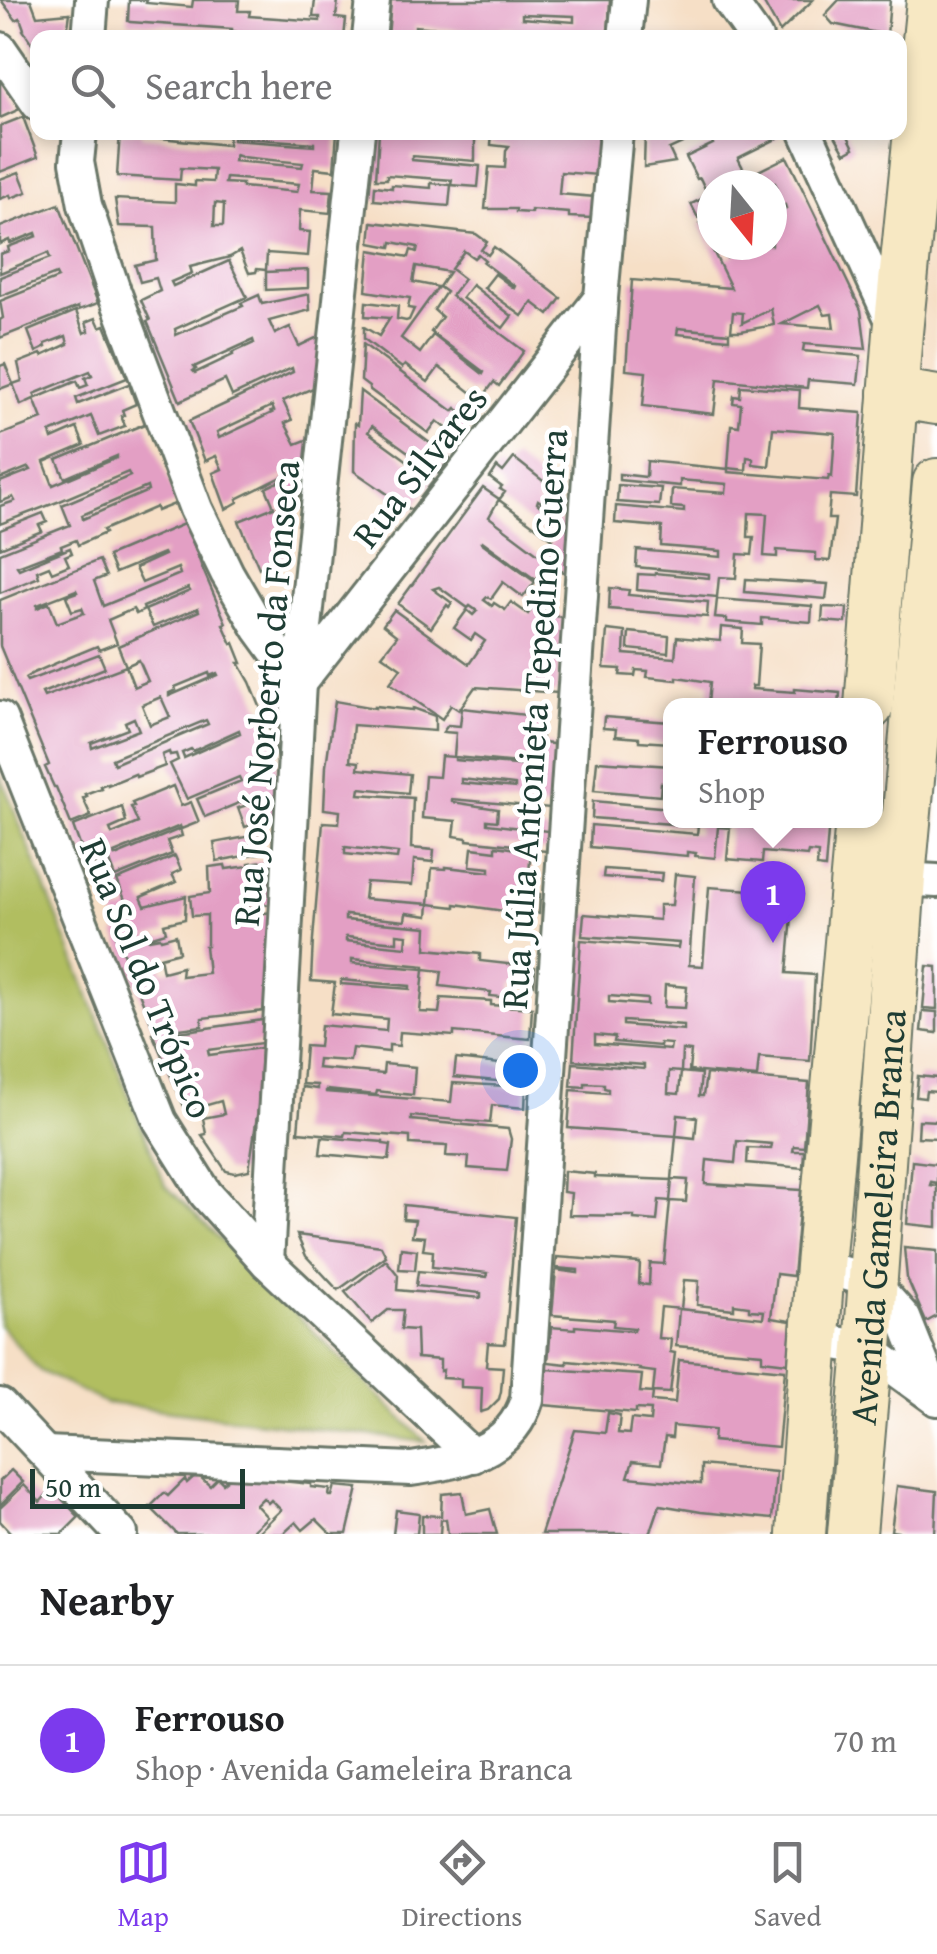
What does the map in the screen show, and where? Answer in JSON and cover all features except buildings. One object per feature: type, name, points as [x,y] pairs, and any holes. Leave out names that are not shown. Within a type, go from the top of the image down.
[{"type":"main road","points":[[869,698],[915,396],[898,333],[931,0]]},
{"type":"main road","name":"Avenida Gameleira Branca","points":[[852,1534],[868,1349],[898,879],[937,483]]},
{"type":"main road","name":"Avenida Gameleira Branca","points":[[801,1534],[820,1266],[898,879],[865,828]]},
{"type":"street","points":[[90,30],[92,0]]},
{"type":"street","points":[[370,30],[373,0]]},
{"type":"street","points":[[626,30],[629,0]]},
{"type":"street","points":[[729,0],[750,30]]},
{"type":"street","points":[[0,49],[30,92]]},
{"type":"street","name":"Rua José Norberto da Fonseca","points":[[267,1262],[299,683],[357,140]]},
{"type":"street","name":"Rua Júlia Antonieta Tepedino Guerra","points":[[46,1453],[411,1469],[449,1464],[472,1456],[508,1435],[522,1416],[527,1399],[601,298],[615,140]]},
{"type":"street","points":[[810,140],[898,333]]},
{"type":"street","points":[[78,147],[84,205],[196,509],[259,628],[299,683]]},
{"type":"street","name":"Rua Silvares","points":[[299,683],[601,298]]},
{"type":"street","name":"Rua Sol do Trópico","points":[[0,718],[160,1121],[180,1157],[206,1194],[267,1262],[472,1456]]},
{"type":"street","points":[[820,1266],[871,1281],[904,1318],[936,1399]]},
{"type":"street","points":[[816,1338],[868,1349],[936,1399]]},
{"type":"street","points":[[0,1405],[121,1534]]},
{"type":"green space","points":[[0,775],[165,1185],[426,1442],[106,1403],[40,1371],[0,1325]]},
{"type":"place","name":"Ferrouso","points":[[773,943]]}]
